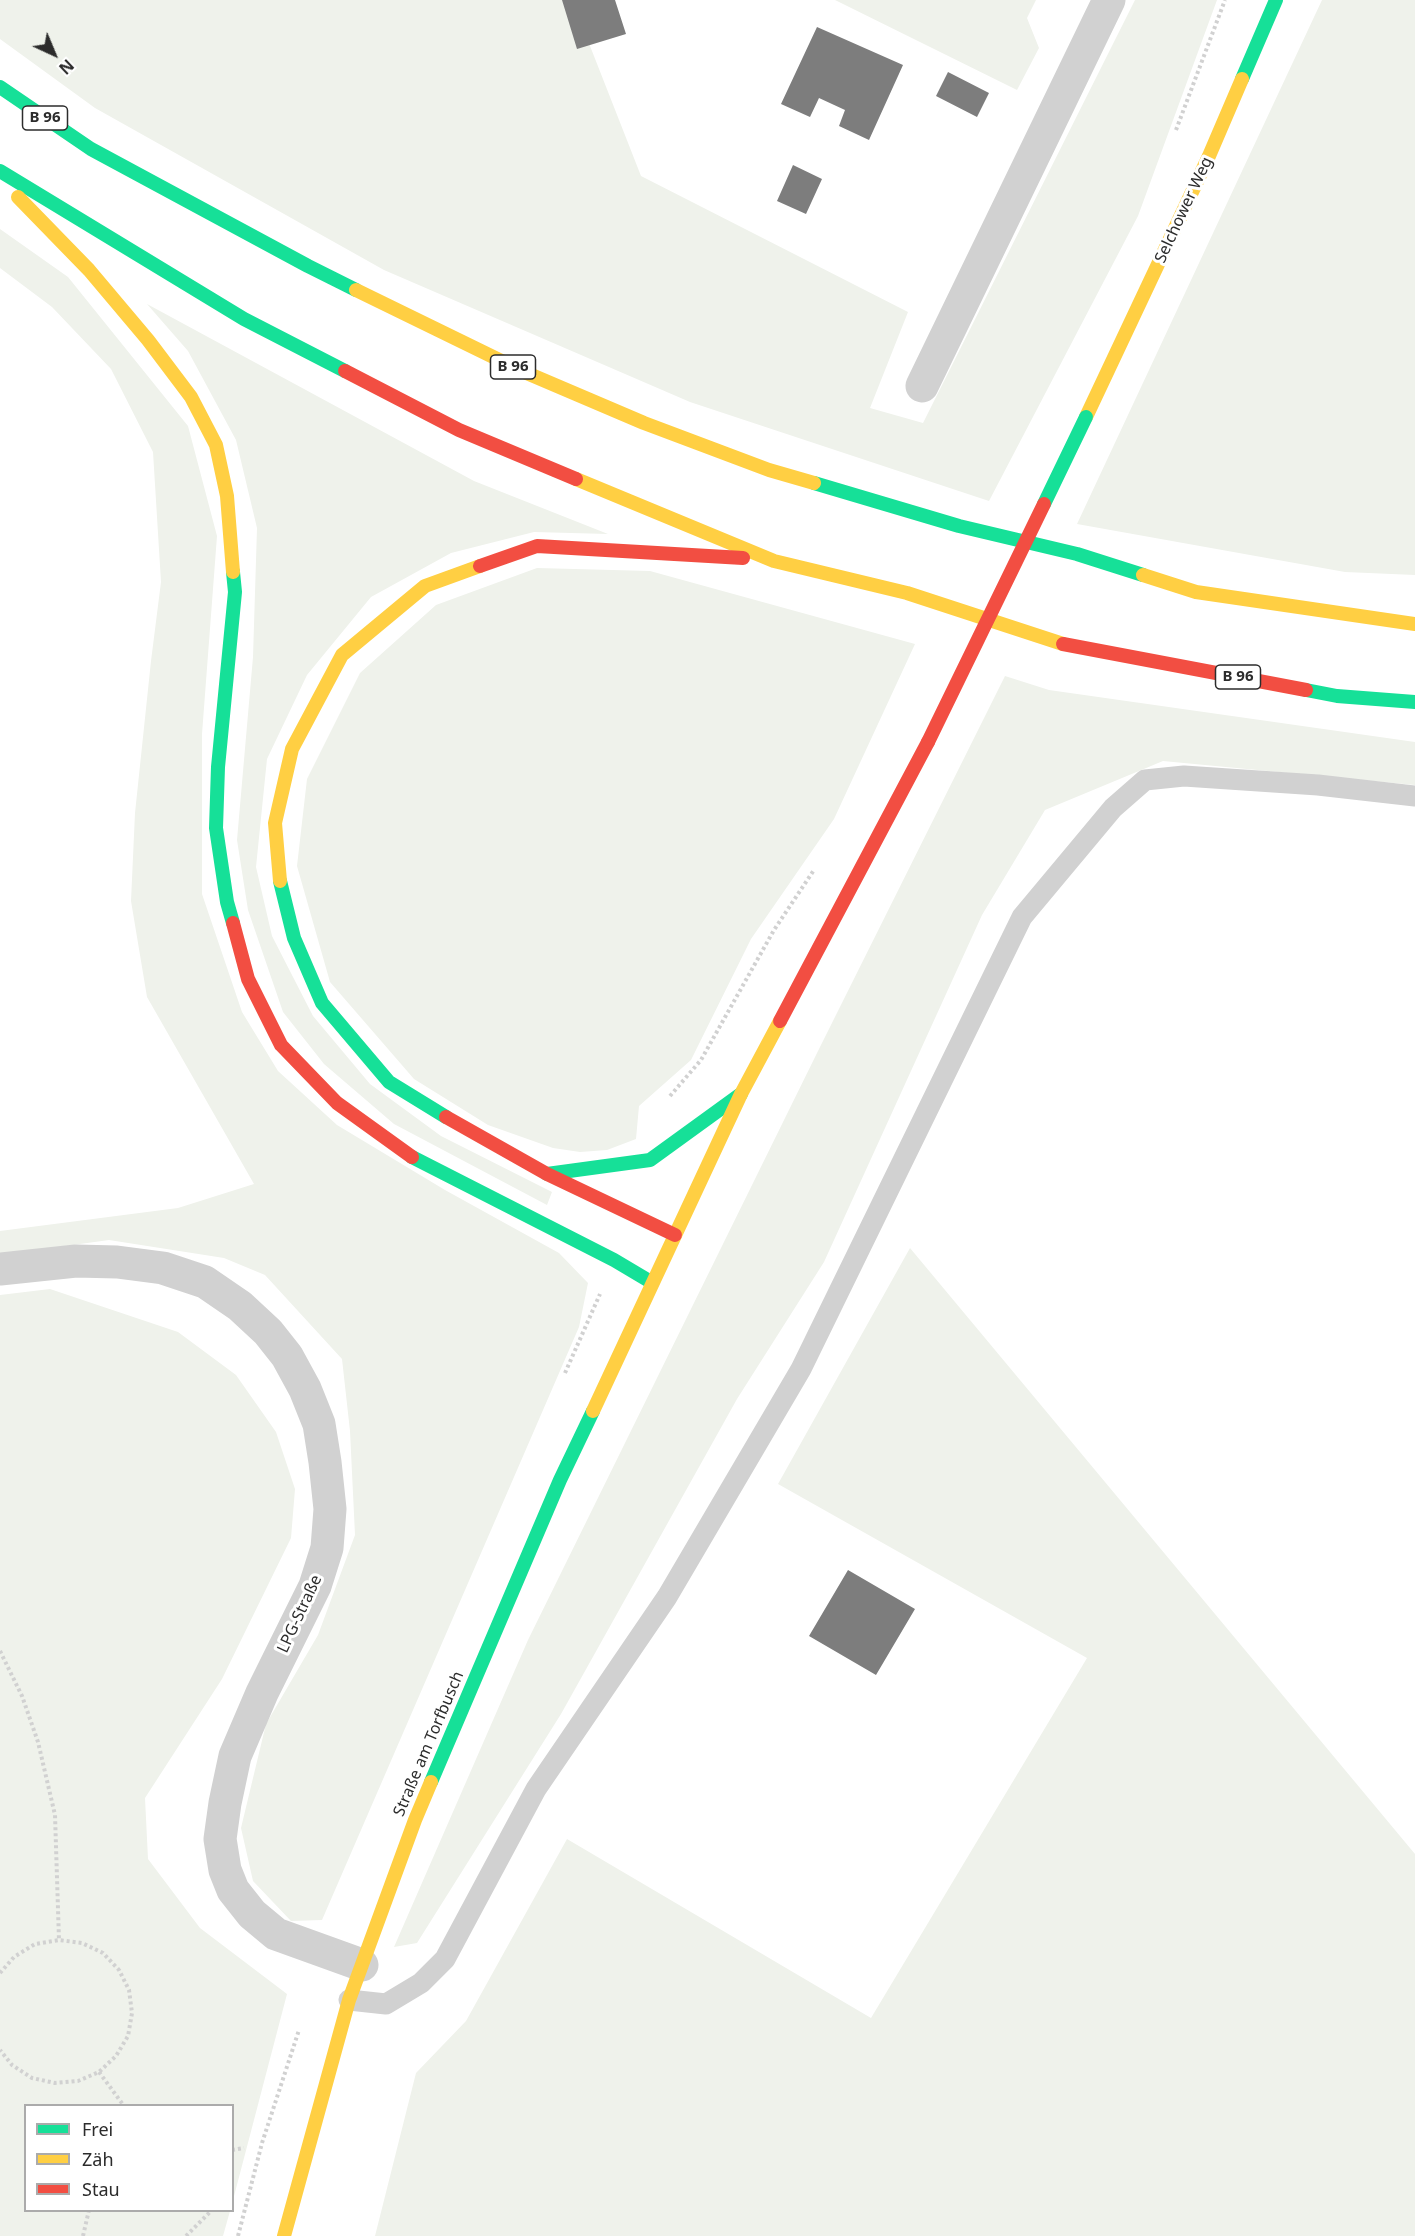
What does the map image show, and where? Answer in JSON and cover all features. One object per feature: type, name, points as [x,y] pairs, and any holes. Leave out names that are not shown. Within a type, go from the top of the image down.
[{"type":"main road","name":"Selchower Weg","points":[[928,742],[1086,417],[1209,156],[1276,0]]},
{"type":"main road","name":"B 96","points":[[0,87],[91,149],[308,266],[511,366],[644,423],[769,470],[959,525],[1077,554],[1196,592],[1415,624]]},
{"type":"main road","name":"B 96","points":[[0,171],[244,319],[459,430],[774,561],[907,593],[1063,644],[1337,696],[1415,702]]},
{"type":"main road","points":[[0,178],[89,270],[148,340],[191,397],[216,445],[227,496],[235,592],[218,767],[216,828],[227,902],[248,979],[281,1045],[337,1103],[409,1156],[615,1260],[651,1282]]},
{"type":"main road","points":[[675,1235],[547,1174],[389,1082],[322,1003],[294,938],[280,880],[275,823],[292,748],[342,655],[425,586],[537,546],[774,561]]},
{"type":"main road","points":[[1377,620],[1415,613]]},
{"type":"main road","name":"Straße am Torfbusch","points":[[284,2236],[349,2000],[415,1820],[560,1480],[741,1094],[928,742]]},
{"type":"main road","points":[[547,1174],[650,1160],[741,1094]]},
{"type":"street","points":[[922,386],[1109,0]]},
{"type":"street","name":"LPG-Straße","points":[[0,1269],[76,1261],[117,1262],[163,1268],[205,1281],[240,1306],[268,1332],[287,1356],[305,1389],[319,1424],[325,1462],[330,1509],[327,1548],[315,1586],[262,1693],[235,1756],[220,1839],[225,1870],[233,1890],[252,1914],[276,1934],[362,1965]]},
{"type":"lane","points":[[349,2000],[386,2004],[421,1983],[445,1959],[536,1789],[667,1597],[801,1369],[1022,917],[1113,808],[1145,780],[1184,776],[1318,785],[1415,796]]},
{"type":"path","points":[[664,1103],[701,1060],[774,930],[818,865]]},
{"type":"path","points":[[0,1652],[22,1696],[38,1742],[55,1815],[59,1940]]},
{"type":"path","points":[[0,1973],[14,1957],[35,1944],[59,1940],[82,1943],[102,1953],[119,1970],[129,1990],[132,2013],[128,2037],[116,2056],[99,2072],[78,2081],[55,2083],[32,2078],[12,2065],[0,2050]]},
{"type":"path","points":[[99,2072],[122,2104]]},
{"type":"path","points":[[116,2104],[117,2098]]},
{"type":"path","points":[[234,2150],[244,2148]]},
{"type":"path","points":[[83,2236],[89,2212]]},
{"type":"path","points":[[186,2236],[211,2212]]},
{"type":"shaded area","points":[[0,0],[572,0],[641,176],[908,312],[870,408],[923,423],[1135,0],[1217,0],[1138,216],[989,501],[690,402],[384,270],[95,108],[0,39]]},
{"type":"shaded area","points":[[835,0],[1036,0],[1027,18],[1039,48],[1017,90]]},
{"type":"shaded area","points":[[1322,0],[1415,0],[1415,575],[1345,572],[1077,524]]},
{"type":"shaded area","points":[[0,229],[68,277],[188,426],[217,536],[202,734],[202,894],[242,1012],[278,1071],[337,1125],[445,1190],[559,1253],[588,1283],[579,1327],[322,1920],[291,1921],[253,1881],[241,1828],[266,1724],[318,1635],[355,1535],[350,1431],[342,1359],[265,1275],[224,1258],[109,1240],[0,1255],[0,1231],[178,1208],[254,1184],[147,997],[131,901],[135,813],[161,582],[153,452],[111,369],[52,307],[0,268]]},
{"type":"shaded area","points":[[147,304],[474,481],[608,534],[534,532],[451,553],[371,597],[307,675],[267,759],[256,867],[272,936],[313,1016],[370,1084],[441,1136],[552,1192],[547,1205],[394,1124],[324,1064],[283,1012],[248,910],[237,840],[253,657],[257,528],[236,440],[188,351]]},
{"type":"shaded area","points":[[537,568],[650,571],[915,644],[834,819],[751,939],[691,1060],[639,1106],[636,1139],[607,1150],[580,1152],[553,1148],[488,1125],[414,1079],[330,982],[297,866],[307,779],[360,673],[436,605]]},
{"type":"shaded area","points":[[1005,676],[1049,690],[1415,742],[1415,785],[1163,761],[1045,810],[982,915],[824,1262],[737,1399],[561,1714],[417,1943],[394,1947],[528,1640]]},
{"type":"shaded area","points":[[910,1248],[1415,1854],[1415,2236],[375,2236],[416,2073],[466,2021],[567,1839],[871,2018],[1087,1658],[778,1484]]},
{"type":"shaded area","points":[[50,1289],[178,1332],[236,1375],[276,1432],[295,1489],[291,1538],[222,1679],[145,1798],[148,1859],[200,1928],[287,1994],[234,2196],[234,2104],[24,2104],[24,2212],[230,2212],[223,2236],[0,2236],[0,1295]]},
{"type":"building","points":[[562,0],[615,0],[626,34],[577,49]]},
{"type":"building","points":[[817,27],[903,65],[869,140],[839,126],[845,110],[819,98],[810,117],[781,104]]},
{"type":"building","points":[[948,72],[989,93],[977,117],[936,96]]},
{"type":"building","points":[[793,165],[822,179],[806,214],[777,201]]},
{"type":"building","points":[[848,1570],[915,1609],[876,1675],[809,1636]]},
{"type":"traffic: fast","points":[[1242,79],[1276,0]]},
{"type":"traffic: fast","points":[[0,87],[91,149],[356,290]]},
{"type":"traffic: fast","points":[[0,171],[244,319],[345,371]]},
{"type":"traffic: fast","points":[[1044,504],[1086,417]]},
{"type":"traffic: fast","points":[[814,483],[959,526],[1077,554],[1143,575]]},
{"type":"traffic: fast","points":[[233,572],[235,592],[218,767],[216,828],[227,902],[233,923]]},
{"type":"traffic: fast","points":[[1306,690],[1337,696],[1415,702]]},
{"type":"traffic: fast","points":[[280,881],[294,938],[322,1003],[389,1082],[446,1117]]},
{"type":"traffic: fast","points":[[547,1174],[650,1160],[741,1094]]},
{"type":"traffic: fast","points":[[412,1157],[614,1260],[651,1282]]},
{"type":"traffic: fast","points":[[431,1782],[560,1480],[593,1411]]},
{"type":"traffic: slow","points":[[1086,417],[1209,156],[1242,79]]},
{"type":"traffic: slow","points":[[18,197],[89,270],[148,340],[191,397],[216,445],[227,496],[233,572]]},
{"type":"traffic: slow","points":[[356,290],[522,371],[644,423],[769,470],[814,483]]},
{"type":"traffic: slow","points":[[576,479],[774,561],[907,593],[1063,644]]},
{"type":"traffic: slow","points":[[280,881],[275,823],[292,749],[342,655],[425,586],[480,566]]},
{"type":"traffic: slow","points":[[1143,575],[1196,592],[1415,624]]},
{"type":"traffic: slow","points":[[593,1411],[741,1094],[780,1021]]},
{"type":"traffic: slow","points":[[284,2236],[349,2000],[431,1782]]},
{"type":"traffic: jam","points":[[345,371],[459,430],[576,479]]},
{"type":"traffic: jam","points":[[928,742],[1044,504]]},
{"type":"traffic: jam","points":[[480,566],[537,546],[743,558]]},
{"type":"traffic: jam","points":[[1063,644],[1306,690]]},
{"type":"traffic: jam","points":[[780,1021],[928,742]]},
{"type":"traffic: jam","points":[[233,923],[248,979],[281,1045],[337,1103],[412,1157]]},
{"type":"traffic: jam","points":[[446,1117],[547,1174],[675,1235]]}]
